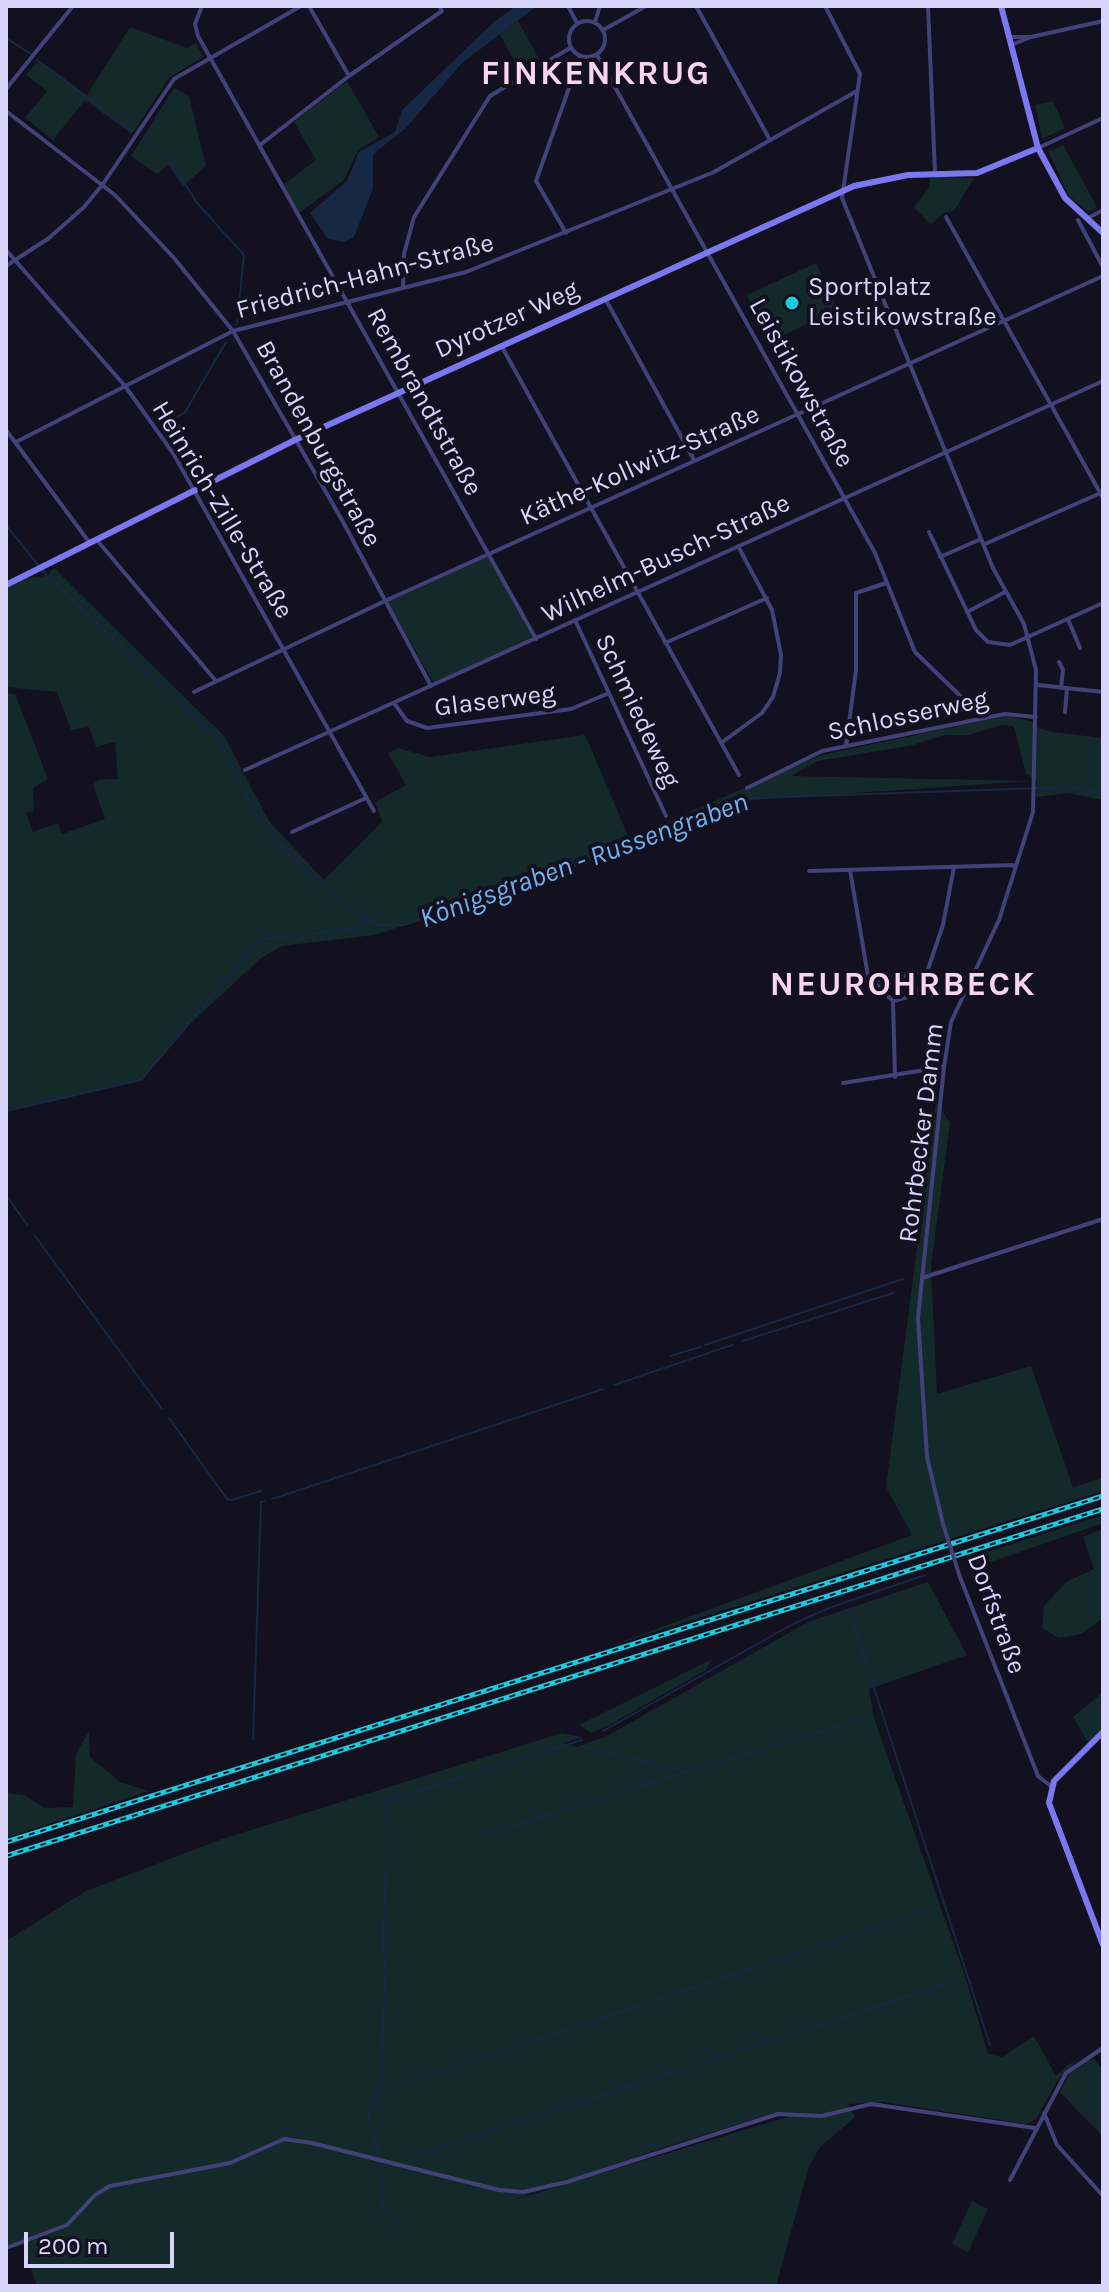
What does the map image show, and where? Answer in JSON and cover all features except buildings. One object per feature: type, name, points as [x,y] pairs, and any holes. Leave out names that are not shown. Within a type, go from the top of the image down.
[{"type":"street","points":[[6,89],[73,6]]},
{"type":"street","name":"Rembrandtstraße","points":[[202,6],[196,31],[536,639]]},
{"type":"street","points":[[6,266],[62,228],[103,184],[174,79],[301,6]]},
{"type":"street","points":[[309,6],[349,76]]},
{"type":"street","points":[[260,145],[349,76],[442,11],[439,6]]},
{"type":"street","points":[[568,6],[577,23]]},
{"type":"street","points":[[595,22],[600,6]]},
{"type":"street","points":[[603,30],[646,6]]},
{"type":"street","points":[[696,6],[771,141]]},
{"type":"street","points":[[825,6],[859,68],[842,191]]},
{"type":"street","points":[[928,6],[935,173]]},
{"type":"street","points":[[1001,6],[1038,148],[1065,198],[1103,233]]},
{"type":"street","points":[[1011,45],[1031,37],[1103,21]]},
{"type":"street","points":[[595,22],[603,30],[605,44],[597,55],[580,57],[570,48],[569,34],[577,23],[595,22]]},
{"type":"street","points":[[1009,37],[1025,34],[1031,37]]},
{"type":"street","points":[[403,288],[404,254],[414,217],[490,96],[570,48]]},
{"type":"street","name":"Leistikowstraße","points":[[597,55],[875,553],[915,652],[983,718]]},
{"type":"street","points":[[566,233],[536,181],[580,57]]},
{"type":"street","name":"Friedrich-Hahn-Straße","points":[[16,442],[233,331],[466,272],[672,190],[714,172],[857,91]]},
{"type":"street","name":"Brandenburgstraße","points":[[6,111],[103,184],[174,258],[233,331],[431,686]]},
{"type":"street","points":[[1038,148],[1103,118]]},
{"type":"street","name":"Dyrotzer Weg","points":[[8,584],[295,440],[842,191],[891,177],[983,172],[1038,148]]},
{"type":"street","name":"Rohrbecker Damm","points":[[842,191],[944,452],[982,542],[1028,637],[1037,685],[1033,812],[999,920],[951,1022],[922,1278]]},
{"type":"street","points":[[1088,218],[1103,210]]},
{"type":"street","points":[[940,557],[1102,494],[946,217]]},
{"type":"street","points":[[1078,220],[1103,267]]},
{"type":"street","name":"Heinrich-Zille-Straße","points":[[6,250],[125,386],[173,453],[374,811]]},
{"type":"street","name":"Käthe-Kollwitz-Straße","points":[[194,692],[385,601],[1103,276]]},
{"type":"street","points":[[605,298],[694,461]]},
{"type":"street","points":[[501,345],[739,775]]},
{"type":"street","name":"Wilhelm-Busch-Straße","points":[[245,770],[1103,381]]},
{"type":"street","points":[[6,430],[93,540],[216,681]]},
{"type":"street","points":[[929,532],[976,630],[988,642],[1005,647],[1103,603]]},
{"type":"street","points":[[721,743],[762,713],[777,686],[781,655],[767,598],[738,546]]},
{"type":"street","points":[[846,746],[856,670],[856,593],[886,583]]},
{"type":"street","points":[[967,612],[1005,592]]},
{"type":"street","points":[[665,643],[767,598]]},
{"type":"street","points":[[1068,619],[1080,648]]},
{"type":"street","name":"Schmiedeweg","points":[[575,620],[666,816]]},
{"type":"street","points":[[1059,662],[1063,670],[1065,712]]},
{"type":"street","points":[[1037,685],[1103,692]]},
{"type":"street","name":"Glaserweg","points":[[394,703],[407,721],[427,728],[571,709],[609,693]]},
{"type":"street","name":"Schlosserweg","points":[[747,788],[822,751],[1005,714],[1036,718]]},
{"type":"street","points":[[292,832],[367,798]]},
{"type":"street","points":[[809,871],[1016,865]]},
{"type":"street","points":[[893,1001],[915,995],[927,972],[943,925],[954,867]]},
{"type":"street","points":[[850,870],[871,981],[893,1001],[895,1077]]},
{"type":"street","points":[[871,981],[927,972]]},
{"type":"street","points":[[843,1083],[944,1067]]},
{"type":"street","points":[[922,1278],[1103,1219]]},
{"type":"street","name":"Dorfstraße","points":[[922,1278],[918,1318],[925,1445],[943,1524],[960,1577],[1038,1776],[1052,1787],[1051,1811],[1103,1945]]},
{"type":"street","points":[[1052,1787],[1103,1732]]},
{"type":"street","points":[[1010,2180],[1066,2073],[1103,2048]]},
{"type":"street","points":[[7,2248],[67,2225],[95,2195],[110,2186],[230,2163],[284,2139],[312,2143],[499,2190],[523,2192],[567,2182],[778,2114],[822,2116],[871,2104],[1035,2128]]},
{"type":"street","points":[[1044,2113],[1057,2145],[1103,2196]]},
{"type":"green space","points":[[518,21],[539,59],[519,70],[500,34]]},
{"type":"green space","points":[[130,27],[187,48],[196,43],[203,57],[169,78],[132,134],[85,100],[53,140],[25,118],[47,91],[26,75],[39,60],[87,95]]},
{"type":"green space","points":[[347,81],[379,137],[358,150],[344,180],[299,213],[283,185],[316,160],[294,122]]},
{"type":"green space","points":[[174,88],[189,96],[206,166],[183,186],[168,165],[157,174],[131,156]]},
{"type":"green space","points":[[1053,101],[1065,128],[1042,139],[1035,105]]},
{"type":"green space","points":[[1063,145],[1097,207],[1088,212],[1069,196],[1048,151]]},
{"type":"green space","points":[[930,177],[974,178],[954,211],[943,213],[931,225],[914,207],[929,188]]},
{"type":"green space","name":"Sportplatz Leistikowstraße","points":[[816,263],[838,310],[768,342],[747,295]]},
{"type":"green space","points":[[488,556],[533,639],[434,684],[388,602]]},
{"type":"green space","points":[[54,568],[224,736],[269,821],[324,880],[382,822],[375,802],[406,785],[388,753],[398,748],[430,757],[585,735],[629,838],[821,755],[1006,716],[1035,722],[1038,728],[1052,732],[1103,738],[1103,800],[1068,793],[1036,797],[1037,781],[1026,774],[1014,726],[1002,725],[968,735],[945,735],[913,745],[818,761],[791,776],[1030,781],[740,801],[617,851],[374,935],[282,946],[261,958],[176,1037],[141,1080],[6,1110],[6,693],[15,694],[48,779],[33,788],[34,811],[26,813],[33,832],[58,823],[62,834],[105,819],[93,785],[98,780],[118,779],[115,742],[96,747],[89,727],[71,730],[57,692],[6,687],[6,589],[26,578],[47,576]]},
{"type":"green space","points":[[936,1101],[950,1123],[931,1266],[937,1394],[1031,1366],[1073,1487],[1103,1478],[1103,1491],[610,1646],[912,1535],[886,1487]]},
{"type":"green space","points":[[1103,1515],[1103,1523],[977,1567],[974,1564],[974,1556]]},
{"type":"green space","points":[[1103,1529],[1103,1618],[1081,1634],[1059,1638],[1042,1628],[1044,1606],[1066,1582],[1094,1569],[1083,1537]]},
{"type":"green space","points":[[928,1582],[967,1655],[869,1689],[874,1718],[966,1979],[988,2054],[1002,2057],[1034,2036],[1056,2076],[1077,2061],[1059,2078],[1036,2119],[1026,2124],[883,2102],[849,2104],[855,2117],[820,2147],[809,2166],[776,2286],[37,2286],[23,2245],[6,2249],[6,1941],[86,1891],[222,1839],[562,1733],[583,1737],[564,1743],[576,1747],[607,1736],[808,1622]],"holes":[[[774,2113],[800,2113],[507,2202]]]},
{"type":"green space","points":[[712,1659],[706,1670],[606,1727],[591,1733],[579,1725]]},
{"type":"green space","points":[[1103,1692],[1103,1730],[1089,1744],[1073,1717]]},
{"type":"green space","points":[[89,1731],[90,1757],[120,1782],[149,1791],[6,1838],[6,1793],[24,1795],[45,1808],[73,1807],[76,1754]]},
{"type":"green space","points":[[1088,2060],[1095,2060],[1103,2071],[1103,2137],[1060,2092],[1069,2074]]},
{"type":"green space","points":[[972,2201],[988,2209],[968,2252],[952,2244]]},
{"type":"water","points":[[516,6],[537,6],[462,63],[405,129],[373,154],[373,188],[353,238],[343,242],[328,239],[310,213],[347,181],[359,152],[395,132],[402,110],[495,21]]},
{"type":"waterway","points":[[6,38],[31,54]]},
{"type":"waterway","points":[[37,60],[132,131]]},
{"type":"waterway","points":[[143,139],[167,155],[197,203],[244,255],[237,324]]},
{"type":"waterway","points":[[163,427],[185,412],[226,342]]},
{"type":"waterway","name":"Königsgraben - Russengraben","points":[[6,525],[47,576],[220,742],[259,820],[289,855],[349,909],[378,925],[404,925],[513,890],[753,798],[1071,787],[1103,794]]},
{"type":"waterway","points":[[307,934],[355,929],[367,922]]},
{"type":"waterway","points":[[6,1111],[141,1080],[257,943],[297,935]]},
{"type":"waterway","points":[[6,1195],[28,1226]]},
{"type":"waterway","points":[[35,1236],[162,1409]]},
{"type":"waterway","points":[[705,1345],[903,1279]]},
{"type":"waterway","points":[[743,1341],[893,1293]]},
{"type":"waterway","points":[[614,1385],[732,1345]]},
{"type":"waterway","points":[[670,1356],[700,1347]]},
{"type":"waterway","points":[[272,1499],[603,1389]]},
{"type":"waterway","points":[[169,1418],[227,1499],[261,1491]]},
{"type":"waterway","points":[[253,1739],[261,1502],[265,1501]]},
{"type":"waterway","points":[[603,1731],[791,1625],[829,1608],[925,1575]]},
{"type":"waterway","points":[[851,1617],[990,2045]]},
{"type":"waterway","points":[[697,1769],[868,1717]]},
{"type":"waterway","points":[[385,1968],[383,1938],[389,1800],[582,1740]]},
{"type":"waterway","points":[[583,1747],[662,1765]]},
{"type":"waterway","points":[[666,1767],[685,1771]]},
{"type":"waterway","points":[[665,1778],[692,1770]]},
{"type":"waterway","points":[[484,1835],[660,1780]]},
{"type":"waterway","points":[[900,1920],[931,1909]]},
{"type":"waterway","points":[[673,1994],[894,1922]]},
{"type":"waterway","points":[[379,2155],[368,2113],[381,2082],[385,1975]]},
{"type":"waterway","points":[[862,2011],[955,1981]]},
{"type":"waterway","points":[[656,2000],[664,1998]]},
{"type":"waterway","points":[[392,2087],[647,2003]]},
{"type":"waterway","points":[[697,2064],[857,2013]]},
{"type":"waterway","points":[[651,2079],[686,2068]]},
{"type":"waterway","points":[[414,2156],[646,2081]]},
{"type":"waterway","points":[[381,2165],[382,2207],[394,2215],[395,2228]]},
{"type":"railway","points":[[6,1842],[1103,1496]]},
{"type":"railway","points":[[6,1856],[1103,1509]]},
{"type":"place","name":"Sportplatz Leistikowstraße","points":[[792,303]]},
{"type":"district","name":"FINKENKRUG","points":[[596,74]]},
{"type":"district","name":"NEUROHRBECK","points":[[903,985]]}]
